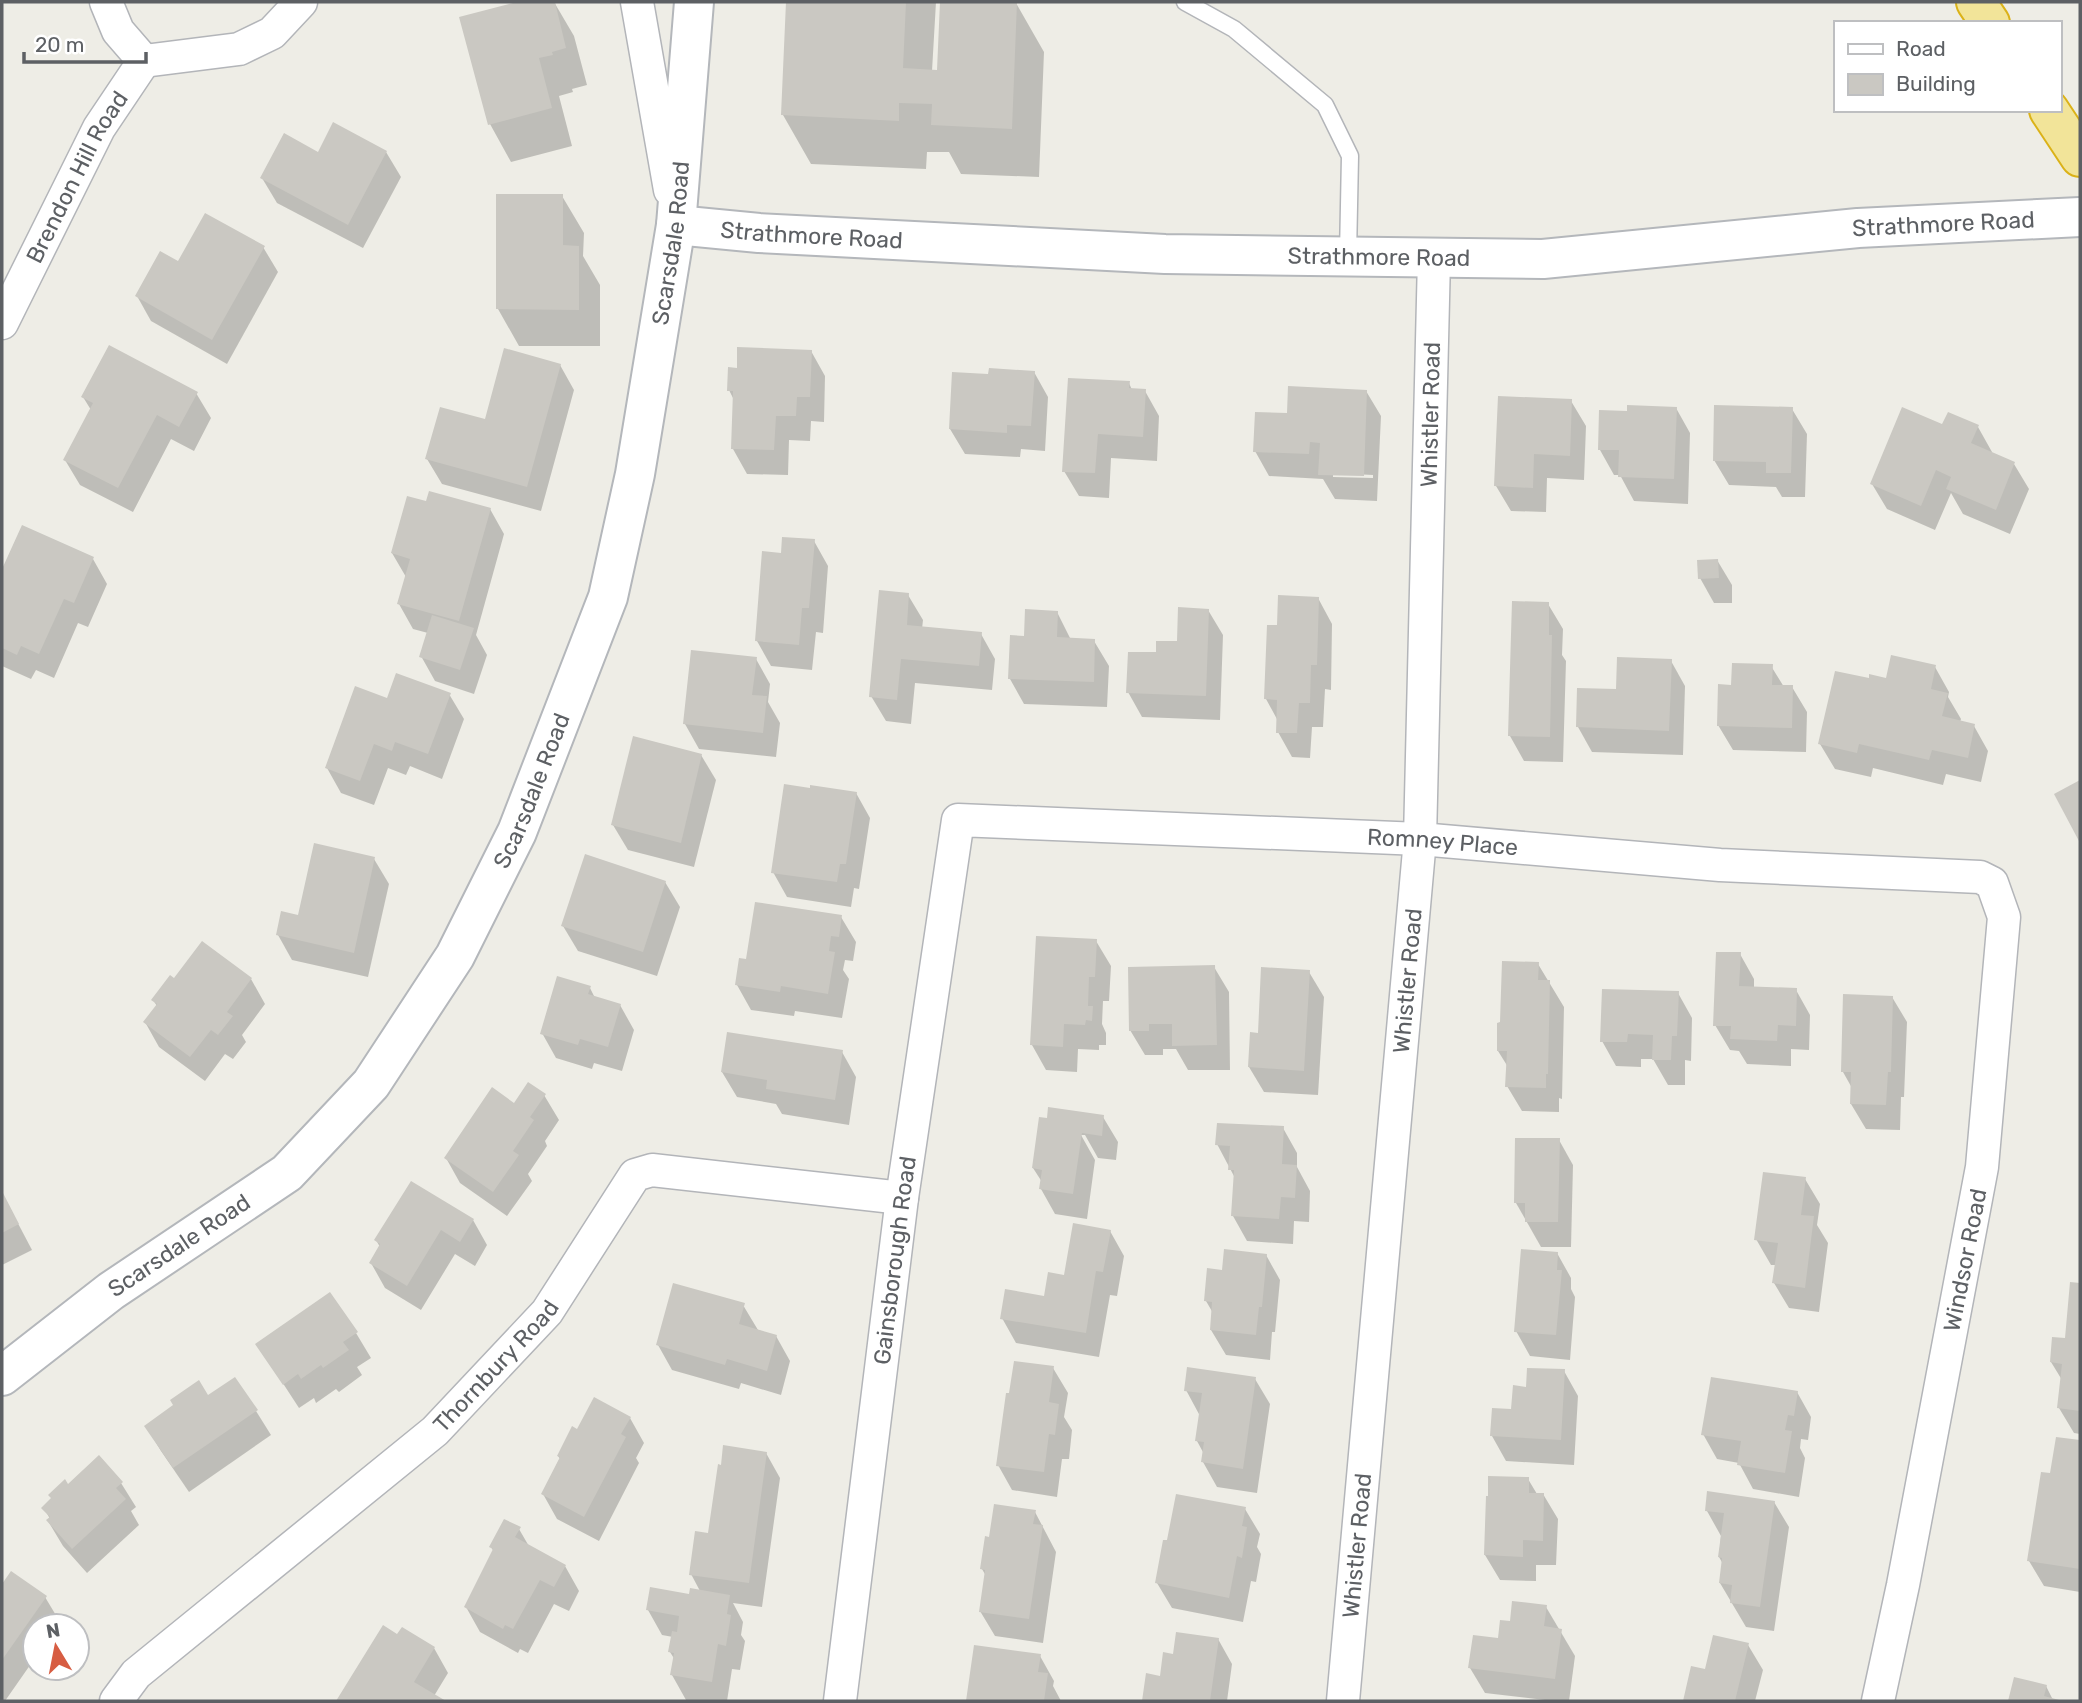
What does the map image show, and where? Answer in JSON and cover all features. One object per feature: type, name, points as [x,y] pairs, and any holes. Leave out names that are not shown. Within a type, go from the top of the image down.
[{"type":"highway","points":[[1976,2],[1989,21]]},
{"type":"highway","points":[[2050,112],[2080,157]]},
{"type":"street","points":[[106,2],[118,31],[144,61],[239,50],[272,33],[301,2]]},
{"type":"street","points":[[637,2],[676,225]]},
{"type":"street","name":"Scarsdale Road","points":[[2,1376],[111,1291],[288,1173],[371,1084],[455,956],[517,832],[608,597],[635,474],[676,225],[694,2]]},
{"type":"street","name":"Brendon Hill Road","points":[[2,323],[100,128],[144,61]]},
{"type":"street","name":"Strathmore Road","points":[[676,225],[759,233],[1166,254],[1543,259],[1858,228],[2080,217]]},
{"type":"street","name":"Whistler Road","points":[[1343,1701],[1420,839],[1434,258]]},
{"type":"street","name":"Romney Place","points":[[958,820],[1420,839],[1720,865],[1926,874]]},
{"type":"street","name":"Gainsborough Road","points":[[840,1701],[902,1198],[958,820]]},
{"type":"street","name":"Windsor Road","points":[[1878,1701],[1903,1585],[1982,1167],[2004,917],[1992,883],[1980,877],[1926,874]]},
{"type":"street","name":"Thornbury Road","points":[[116,1701],[136,1674],[435,1431],[547,1312],[635,1175],[652,1170],[902,1198]]},
{"type":"lane","points":[[1185,2],[1234,29],[1325,105],[1350,156],[1348,255]]},
{"type":"building","points":[[517,2],[555,2],[566,48],[539,58],[552,108],[488,125],[459,17]]},
{"type":"building","points":[[786,2],[906,2],[903,68],[937,70],[940,2],[1017,2],[1012,129],[931,125],[932,104],[899,103],[899,121],[781,115]]},
{"type":"building","points":[[333,122],[387,151],[348,225],[260,178],[284,133],[318,152]]},
{"type":"building","points":[[496,194],[563,194],[563,245],[579,246],[579,310],[496,309]]},
{"type":"building","points":[[205,213],[265,246],[212,340],[135,296],[160,251],[178,261]]},
{"type":"building","points":[[109,345],[198,392],[179,427],[157,415],[118,488],[63,460],[93,403],[81,397]]},
{"type":"building","points":[[737,347],[812,350],[810,397],[797,397],[796,416],[776,416],[774,450],[731,449],[733,391],[727,391],[728,367],[737,368]]},
{"type":"building","points":[[504,348],[561,364],[527,487],[425,459],[440,407],[485,419]]},
{"type":"building","points":[[989,368],[1035,371],[1031,426],[1007,425],[1007,433],[949,429],[952,372],[988,374]]},
{"type":"building","points":[[1068,378],[1130,381],[1129,388],[1146,389],[1143,437],[1098,434],[1095,473],[1062,472]]},
{"type":"building","points":[[1288,386],[1367,390],[1364,476],[1318,475],[1320,443],[1310,442],[1309,454],[1253,452],[1255,412],[1287,413]]},
{"type":"building","points":[[1498,396],[1572,399],[1570,456],[1534,454],[1533,488],[1494,486]]},
{"type":"building","points":[[1627,405],[1677,407],[1674,479],[1618,477],[1619,450],[1598,450],[1599,410],[1627,411]]},
{"type":"building","points":[[1714,405],[1793,407],[1791,473],[1766,473],[1766,462],[1713,461]]},
{"type":"building","points":[[1902,407],[1942,424],[1948,412],[1979,425],[1971,443],[2015,462],[1996,510],[1946,489],[1951,477],[1936,470],[1921,506],[1870,484]]},
{"type":"building","points":[[429,491],[491,508],[459,621],[397,604],[410,559],[391,553],[407,496],[426,501]]},
{"type":"building","points":[[22,525],[94,557],[74,603],[64,599],[39,654],[21,646],[17,655],[2,648],[2,569]]},
{"type":"building","points":[[782,537],[815,539],[809,608],[802,608],[799,645],[755,641],[762,551],[781,553]]},
{"type":"building","points":[[1718,559],[1719,578],[1698,579],[1697,560]]},
{"type":"building","points":[[879,590],[909,593],[907,625],[982,632],[979,666],[901,659],[897,700],[869,697]]},
{"type":"building","points":[[1278,595],[1319,597],[1317,665],[1311,665],[1310,703],[1299,703],[1297,733],[1276,733],[1277,700],[1264,699],[1267,625],[1277,625]]},
{"type":"building","points":[[1512,601],[1549,602],[1549,635],[1552,635],[1550,737],[1508,736]]},
{"type":"building","points":[[1178,607],[1209,609],[1206,696],[1126,693],[1128,652],[1156,652],[1156,641],[1177,641]]},
{"type":"building","points":[[1025,609],[1058,611],[1057,637],[1095,639],[1094,682],[1008,679],[1010,635],[1024,636]]},
{"type":"building","points":[[432,615],[474,628],[460,670],[419,657]]},
{"type":"building","points":[[691,650],[757,657],[752,695],[767,696],[763,733],[683,724]]},
{"type":"building","points":[[1891,655],[1936,665],[1931,689],[1948,693],[1942,716],[1975,724],[1968,758],[1932,750],[1929,760],[1859,744],[1857,753],[1818,744],[1835,671],[1869,678],[1869,674],[1886,678]]},
{"type":"building","points":[[1617,657],[1672,659],[1669,731],[1576,727],[1577,688],[1616,689]]},
{"type":"building","points":[[1732,663],[1773,664],[1772,685],[1793,685],[1792,728],[1717,726],[1718,684],[1731,685]]},
{"type":"building","points":[[396,673],[451,693],[428,754],[395,742],[392,751],[374,744],[360,781],[325,768],[355,686],[387,698]]},
{"type":"building","points":[[633,736],[702,754],[681,843],[611,825]]},
{"type":"building","points":[[2080,780],[2080,843],[2054,794]]},
{"type":"building","points":[[784,784],[857,792],[846,864],[840,864],[837,882],[771,873]]},
{"type":"building","points":[[314,843],[375,857],[354,953],[276,935],[281,911],[298,915]]},
{"type":"building","points":[[585,854],[666,881],[643,952],[561,926]]},
{"type":"building","points":[[755,902],[842,915],[839,937],[831,936],[829,951],[835,952],[828,994],[781,986],[780,992],[735,985],[739,958],[746,959]]},
{"type":"building","points":[[1036,936],[1097,939],[1095,977],[1089,977],[1088,1006],[1093,1006],[1092,1021],[1086,1020],[1085,1025],[1064,1024],[1063,1047],[1030,1045]]},
{"type":"building","points":[[202,941],[252,978],[227,1012],[233,1016],[218,1035],[211,1030],[190,1057],[143,1022],[157,1004],[151,1000],[170,975],[174,978]]},
{"type":"building","points":[[1716,952],[1741,952],[1739,986],[1797,988],[1796,1026],[1778,1025],[1777,1041],[1730,1039],[1731,1026],[1713,1026]]},
{"type":"building","points":[[1502,961],[1539,962],[1538,980],[1550,980],[1546,1088],[1505,1087],[1507,1051],[1497,1051]]},
{"type":"building","points":[[1215,965],[1217,1045],[1172,1046],[1172,1024],[1149,1024],[1149,1031],[1129,1031],[1128,967]]},
{"type":"building","points":[[1261,967],[1310,970],[1304,1071],[1248,1067],[1250,1032],[1258,1033]]},
{"type":"building","points":[[557,976],[591,986],[588,994],[621,1004],[608,1047],[580,1039],[578,1045],[540,1034]]},
{"type":"building","points":[[1602,989],[1679,991],[1677,1036],[1672,1036],[1671,1060],[1652,1060],[1653,1035],[1628,1034],[1627,1042],[1600,1042]]},
{"type":"building","points":[[1843,994],[1893,996],[1891,1072],[1888,1072],[1886,1105],[1850,1104],[1851,1072],[1841,1072]]},
{"type":"building","points":[[727,1032],[843,1050],[835,1100],[766,1089],[767,1080],[721,1072]]},
{"type":"building","points":[[528,1082],[546,1094],[530,1117],[534,1120],[513,1151],[519,1155],[493,1192],[444,1158],[492,1087],[514,1103]]},
{"type":"building","points":[[1048,1107],[1104,1115],[1102,1136],[1082,1133],[1073,1194],[1039,1189],[1042,1170],[1032,1168],[1039,1117],[1047,1118]]},
{"type":"building","points":[[1217,1123],[1284,1126],[1282,1164],[1297,1165],[1295,1198],[1281,1197],[1279,1219],[1231,1216],[1234,1170],[1228,1170],[1230,1146],[1215,1145]]},
{"type":"building","points":[[1515,1138],[1560,1138],[1558,1222],[1525,1222],[1525,1203],[1514,1203]]},
{"type":"building","points":[[1763,1172],[1806,1177],[1801,1215],[1814,1216],[1805,1288],[1772,1283],[1778,1243],[1754,1240]]},
{"type":"building","points":[[411,1181],[474,1219],[460,1242],[441,1230],[407,1286],[369,1263],[380,1244],[374,1240]]},
{"type":"building","points":[[2,1191],[19,1224],[2,1233]]},
{"type":"building","points":[[1073,1223],[1111,1230],[1103,1272],[1096,1271],[1086,1333],[1000,1319],[1005,1289],[1044,1296],[1048,1272],[1064,1275]]},
{"type":"building","points":[[1224,1249],[1267,1254],[1262,1307],[1259,1307],[1256,1335],[1210,1330],[1212,1302],[1204,1301],[1207,1268],[1222,1270]]},
{"type":"building","points":[[1521,1249],[1558,1252],[1557,1270],[1562,1270],[1556,1335],[1514,1332]]},
{"type":"building","points":[[2070,1282],[2080,1283],[2080,1411],[2057,1408],[2062,1364],[2050,1362],[2052,1337],[2065,1338]]},
{"type":"building","points":[[673,1283],[745,1303],[739,1324],[777,1335],[767,1371],[727,1359],[725,1365],[656,1345]]},
{"type":"building","points":[[330,1292],[358,1332],[343,1342],[349,1350],[323,1368],[321,1365],[301,1379],[298,1374],[283,1385],[255,1344]]},
{"type":"building","points":[[1014,1361],[1054,1366],[1049,1402],[1059,1404],[1055,1435],[1049,1434],[1044,1472],[996,1466],[1006,1393],[1009,1393]]},
{"type":"building","points":[[1187,1367],[1256,1377],[1243,1469],[1201,1462],[1204,1442],[1195,1441],[1202,1393],[1184,1391]]},
{"type":"building","points":[[1527,1368],[1565,1369],[1561,1440],[1490,1436],[1492,1408],[1511,1409],[1513,1385],[1526,1387]]},
{"type":"building","points":[[235,1377],[258,1410],[173,1468],[144,1426],[173,1405],[170,1400],[199,1380],[208,1395]]},
{"type":"building","points":[[1711,1377],[1798,1391],[1794,1416],[1788,1415],[1785,1430],[1792,1431],[1785,1473],[1737,1465],[1741,1441],[1701,1435]]},
{"type":"building","points":[[594,1397],[631,1417],[621,1434],[626,1437],[584,1517],[541,1494],[572,1426],[577,1429]]},
{"type":"building","points":[[2056,1437],[2080,1440],[2080,1569],[2027,1561],[2041,1472],[2050,1473]]},
{"type":"building","points":[[723,1445],[767,1452],[749,1583],[689,1575],[695,1531],[708,1533]]},
{"type":"building","points":[[99,1455],[123,1482],[116,1488],[126,1499],[72,1549],[46,1520],[50,1517],[41,1508],[51,1498],[48,1495],[65,1479],[68,1484]]},
{"type":"building","points":[[1488,1476],[1529,1477],[1529,1493],[1544,1493],[1543,1541],[1523,1540],[1523,1557],[1484,1555]]},
{"type":"building","points":[[1707,1491],[1775,1501],[1760,1607],[1730,1603],[1732,1585],[1719,1583],[1722,1558],[1718,1557],[1724,1513],[1705,1511]]},
{"type":"building","points":[[1176,1494],[1246,1507],[1242,1526],[1247,1527],[1242,1558],[1237,1556],[1229,1598],[1155,1583]]},
{"type":"building","points":[[994,1504],[1036,1510],[1033,1524],[1043,1525],[1029,1619],[979,1612],[985,1570],[980,1569]]},
{"type":"building","points":[[504,1519],[521,1527],[515,1537],[566,1565],[554,1587],[540,1580],[513,1629],[505,1625],[503,1629],[464,1607],[493,1549],[489,1547]]},
{"type":"building","points":[[11,1571],[47,1596],[36,1612],[21,1612],[21,1633],[2,1660],[2,1584]]},
{"type":"building","points":[[650,1587],[689,1594],[690,1588],[730,1595],[727,1614],[731,1615],[726,1646],[718,1644],[712,1682],[670,1675],[674,1653],[668,1652],[672,1631],[677,1632],[679,1616],[646,1610]]},
{"type":"building","points":[[1512,1601],[1547,1605],[1544,1626],[1562,1629],[1555,1679],[1468,1668],[1473,1635],[1498,1638],[1500,1620],[1510,1621]]},
{"type":"building","points":[[383,1625],[397,1634],[402,1627],[435,1647],[414,1682],[446,1701],[336,1701]]},
{"type":"building","points":[[1176,1632],[1219,1638],[1210,1701],[1142,1701],[1146,1673],[1160,1676],[1163,1652],[1173,1654]]},
{"type":"building","points":[[1713,1635],[1749,1643],[1735,1701],[1683,1701],[1691,1666],[1705,1669]]},
{"type":"building","points":[[974,1645],[1041,1654],[1038,1672],[1048,1673],[1044,1701],[966,1701]]},
{"type":"building","points":[[2014,1677],[2047,1685],[2044,1696],[2063,1701],[2008,1701]]}]
